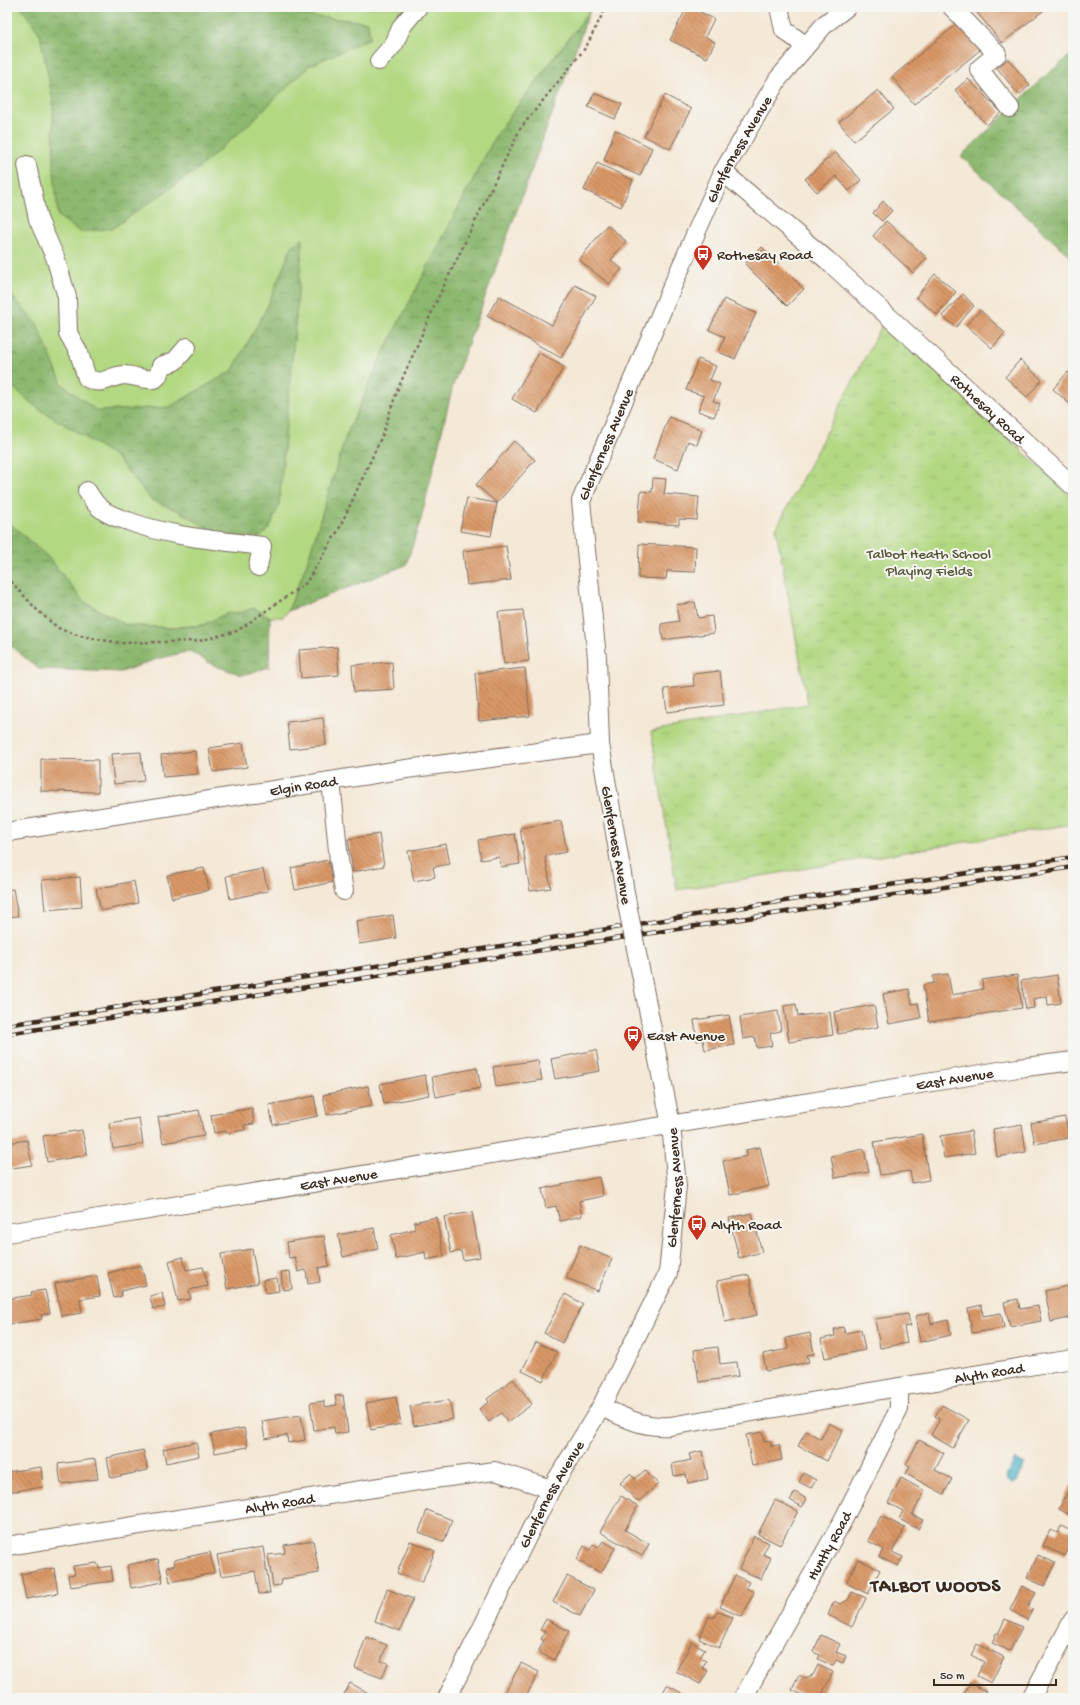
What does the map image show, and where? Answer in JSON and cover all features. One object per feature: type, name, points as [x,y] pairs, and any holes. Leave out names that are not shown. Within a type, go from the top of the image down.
[{"type":"street","points":[[379,61],[394,44],[402,26],[418,7]]},
{"type":"street","points":[[779,7],[784,30],[798,40],[804,48]]},
{"type":"street","name":"Glenferness Avenue","points":[[447,1698],[550,1489],[601,1407],[668,1273],[677,1186],[671,1125],[627,904],[600,744],[597,658],[581,501],[672,286],[723,172],[778,79],[825,24],[847,7]]},
{"type":"street","points":[[952,7],[996,54],[979,69],[1010,108]]},
{"type":"street","points":[[27,165],[38,219],[55,257],[67,296],[68,333],[79,353],[87,378],[98,382],[122,375],[141,379],[155,379],[158,376],[161,366],[175,361],[187,347]]},
{"type":"street","name":"Rothesay Road","points":[[723,172],[827,260],[1073,486]]},
{"type":"street","points":[[87,491],[94,502],[101,509],[114,516],[134,523],[167,533],[262,546],[258,567]]},
{"type":"street","name":"Elgin Road","points":[[7,832],[413,768],[600,744]]},
{"type":"street","points":[[331,781],[339,860],[344,891]]},
{"type":"street","name":"East Avenue","points":[[7,1233],[1018,1068],[1073,1061]]},
{"type":"street","name":"Alyth Road","points":[[601,1407],[641,1425],[655,1428],[1073,1359]]},
{"type":"street","name":"Huntly Road","points":[[742,1698],[842,1522],[894,1422],[899,1409],[899,1387]]},
{"type":"street","name":"Alyth Road","points":[[7,1546],[418,1481],[495,1471],[550,1489]]},
{"type":"street","points":[[1031,1698],[1073,1620]]},
{"type":"path","points":[[7,577],[37,610],[58,628],[80,636],[120,643],[199,642],[237,631],[306,583],[339,529],[382,436],[397,391],[431,314],[520,129],[586,47],[606,7]]},
{"type":"green space","points":[[7,7],[594,7],[590,10],[383,353],[346,436],[307,563],[288,611],[283,617],[270,617],[254,608],[240,613],[227,614],[204,625],[170,628],[126,625],[83,601],[50,559],[7,521]]},
{"type":"green space","points":[[21,7],[289,7],[301,15],[368,22],[370,38],[309,66],[247,126],[194,172],[113,228],[80,232],[58,216],[54,172],[53,102],[40,34]]},
{"type":"green space","points":[[590,10],[453,385],[421,519],[406,565],[288,611],[307,563],[346,436],[383,353],[497,133]]},
{"type":"green space","points":[[1073,53],[1073,259],[961,156],[1043,78]]},
{"type":"green space","points":[[303,239],[279,506],[269,529],[259,538],[228,536],[210,530],[179,511],[151,500],[115,456],[36,407],[7,382],[7,290],[37,324],[62,384],[97,411],[169,407],[232,371],[266,309],[292,246]]},
{"type":"green space","name":"Talbot Heath School Playing Fields","points":[[883,323],[1073,498],[1073,824],[677,890],[651,732],[808,704],[776,529]]},
{"type":"green space","points":[[7,521],[50,559],[83,601],[126,625],[170,628],[203,625],[227,613],[240,613],[254,608],[270,617],[269,667],[242,675],[213,665],[190,651],[157,659],[121,672],[39,669],[7,643]]},
{"type":"water","points":[[1015,1459],[1025,1464],[1017,1481],[1012,1483],[1007,1480],[1006,1477]]},
{"type":"building","points":[[687,7],[690,7],[714,19],[705,37],[715,42],[707,58],[670,40]]},
{"type":"building","points":[[976,7],[1041,7],[1044,10],[1002,43],[974,9]]},
{"type":"building","points":[[958,23],[980,50],[914,104],[892,77]]},
{"type":"building","points":[[1008,59],[1030,85],[1019,95],[997,68]]},
{"type":"building","points":[[968,79],[1001,112],[987,125],[955,90]]},
{"type":"building","points":[[878,90],[894,109],[854,141],[839,122]]},
{"type":"building","points":[[594,93],[622,104],[615,119],[588,107]]},
{"type":"building","points":[[665,95],[691,109],[670,149],[644,136]]},
{"type":"building","points":[[615,130],[652,148],[640,176],[604,160]]},
{"type":"building","points":[[835,152],[861,180],[849,191],[836,176],[817,192],[805,179]]},
{"type":"building","points":[[597,163],[633,180],[621,207],[584,190]]},
{"type":"building","points":[[883,201],[892,211],[882,221],[873,213]]},
{"type":"building","points":[[886,221],[927,258],[913,273],[873,236]]},
{"type":"building","points":[[607,225],[626,241],[611,260],[622,269],[609,284],[579,260]]},
{"type":"building","points":[[762,247],[804,289],[787,306],[745,264]]},
{"type":"building","points":[[935,274],[956,292],[937,315],[916,297]]},
{"type":"building","points":[[575,285],[596,296],[561,358],[487,316],[499,296],[552,325]]},
{"type":"building","points":[[963,294],[974,306],[956,327],[942,316]]},
{"type":"building","points":[[724,299],[756,313],[735,359],[719,352],[725,337],[709,330]]},
{"type":"building","points":[[980,310],[1005,333],[992,348],[966,325]]},
{"type":"building","points":[[539,353],[564,367],[537,413],[512,399]]},
{"type":"building","points":[[698,359],[716,366],[710,380],[720,384],[713,401],[720,403],[714,417],[698,411],[704,396],[686,390]]},
{"type":"building","points":[[1020,360],[1042,380],[1027,397],[1005,377]]},
{"type":"building","points":[[1068,372],[1073,376],[1073,407],[1053,389]]},
{"type":"building","points":[[669,417],[702,430],[697,445],[688,441],[678,469],[653,459]]},
{"type":"building","points":[[514,441],[535,460],[497,503],[476,485]]},
{"type":"building","points":[[653,478],[666,479],[664,494],[699,497],[697,520],[679,519],[679,525],[638,522],[641,491],[652,492]]},
{"type":"building","points":[[467,498],[497,503],[491,536],[460,531]]},
{"type":"building","points":[[639,544],[696,547],[695,572],[667,571],[666,579],[638,578]]},
{"type":"building","points":[[506,546],[511,580],[467,585],[463,551]]},
{"type":"building","points":[[695,602],[698,618],[712,616],[714,633],[663,640],[661,624],[679,621],[676,605]]},
{"type":"building","points":[[523,610],[529,661],[504,664],[498,612]]},
{"type":"building","points":[[337,647],[339,675],[301,678],[299,650]]},
{"type":"building","points":[[392,662],[394,689],[354,692],[352,665]]},
{"type":"building","points":[[525,668],[530,716],[479,721],[475,673]]},
{"type":"building","points":[[720,671],[724,705],[667,712],[664,689],[694,686],[693,674]]},
{"type":"building","points":[[323,718],[326,745],[290,749],[287,722]]},
{"type":"building","points":[[243,743],[247,767],[213,772],[209,748]]},
{"type":"building","points":[[195,751],[198,774],[163,777],[161,755]]},
{"type":"building","points":[[141,752],[144,781],[114,784],[111,754]]},
{"type":"building","points":[[41,759],[98,760],[98,792],[41,791]]},
{"type":"building","points":[[561,821],[567,852],[545,856],[551,888],[530,891],[520,828]]},
{"type":"building","points":[[379,834],[384,866],[353,872],[348,839]]},
{"type":"building","points":[[515,834],[520,864],[501,867],[499,857],[481,860],[478,840]]},
{"type":"building","points":[[446,844],[450,864],[433,867],[435,877],[414,881],[408,851]]},
{"type":"building","points":[[328,860],[333,882],[295,890],[291,868]]},
{"type":"building","points":[[204,868],[209,890],[172,898],[167,875]]},
{"type":"building","points":[[263,869],[268,891],[230,899],[226,876]]},
{"type":"building","points":[[80,877],[82,907],[45,910],[42,880]]},
{"type":"building","points":[[134,881],[138,903],[101,911],[96,889]]},
{"type":"building","points":[[13,889],[18,916],[7,917],[7,890]]},
{"type":"building","points":[[393,915],[396,938],[359,944],[356,921]]},
{"type":"building","points":[[948,974],[952,995],[983,989],[982,980],[1017,975],[1022,1008],[929,1022],[923,985],[934,983],[933,976]]},
{"type":"building","points":[[1057,975],[1061,1003],[1048,1005],[1047,996],[1033,999],[1034,1008],[1026,1009],[1021,981]]},
{"type":"building","points":[[909,989],[912,1004],[918,1003],[921,1018],[889,1024],[883,994]]},
{"type":"building","points":[[796,1004],[798,1016],[830,1012],[833,1035],[789,1042],[784,1006]]},
{"type":"building","points":[[874,1005],[878,1027],[838,1034],[834,1012]]},
{"type":"building","points":[[778,1011],[781,1031],[770,1033],[772,1046],[757,1048],[755,1037],[743,1039],[740,1017]]},
{"type":"building","points":[[729,1015],[734,1045],[705,1050],[703,1040],[697,1041],[694,1020]]},
{"type":"building","points":[[596,1050],[600,1071],[555,1079],[551,1059]]},
{"type":"building","points":[[538,1060],[542,1080],[496,1087],[493,1067]]},
{"type":"building","points":[[477,1068],[481,1088],[436,1097],[432,1077]]},
{"type":"building","points":[[425,1075],[429,1095],[384,1104],[380,1084]]},
{"type":"building","points":[[368,1086],[372,1106],[327,1115],[323,1095]]},
{"type":"building","points":[[314,1096],[318,1116],[273,1125],[269,1105]]},
{"type":"building","points":[[252,1108],[254,1124],[244,1125],[245,1130],[214,1133],[211,1115]]},
{"type":"building","points":[[199,1110],[204,1136],[163,1143],[158,1117]]},
{"type":"building","points":[[1065,1117],[1069,1138],[1035,1144],[1031,1123]]},
{"type":"building","points":[[139,1118],[143,1144],[113,1149],[109,1123]]},
{"type":"building","points":[[1022,1124],[1026,1152],[997,1157],[993,1129]]},
{"type":"building","points":[[82,1130],[87,1155],[47,1162],[43,1136]]},
{"type":"building","points":[[971,1131],[975,1153],[944,1158],[940,1136]]},
{"type":"building","points":[[922,1134],[929,1180],[912,1183],[910,1171],[880,1175],[874,1142]]},
{"type":"building","points":[[27,1140],[32,1165],[7,1169],[7,1143]]},
{"type":"building","points":[[760,1147],[769,1186],[730,1195],[723,1161],[747,1156],[746,1150]]},
{"type":"building","points":[[864,1149],[869,1172],[835,1178],[831,1156]]},
{"type":"building","points":[[599,1177],[603,1196],[579,1201],[582,1216],[560,1221],[556,1206],[546,1208],[542,1189]]},
{"type":"building","points":[[472,1212],[480,1257],[463,1260],[461,1251],[451,1253],[444,1217]]},
{"type":"building","points":[[752,1213],[762,1252],[739,1258],[729,1218]]},
{"type":"building","points":[[436,1217],[444,1256],[426,1260],[425,1252],[396,1259],[391,1235],[415,1229],[414,1222]]},
{"type":"building","points":[[374,1228],[378,1249],[343,1257],[338,1235]]},
{"type":"building","points":[[324,1236],[329,1266],[318,1268],[320,1282],[308,1284],[306,1270],[298,1272],[295,1257],[289,1258],[287,1242]]},
{"type":"building","points":[[580,1245],[612,1259],[598,1291],[566,1278]]},
{"type":"building","points":[[252,1249],[258,1283],[227,1289],[221,1254]]},
{"type":"building","points":[[183,1257],[186,1270],[203,1267],[208,1286],[189,1290],[191,1299],[178,1301],[169,1261]]},
{"type":"building","points":[[141,1265],[146,1285],[121,1291],[122,1296],[114,1298],[108,1273]]},
{"type":"building","points":[[290,1271],[292,1289],[283,1290],[281,1272]]},
{"type":"building","points":[[749,1275],[757,1315],[725,1322],[717,1281]]},
{"type":"building","points":[[97,1276],[100,1296],[80,1299],[82,1313],[61,1316],[55,1283]]},
{"type":"building","points":[[277,1278],[279,1291],[266,1293],[263,1280]]},
{"type":"building","points":[[1073,1285],[1073,1317],[1051,1322],[1045,1291]]},
{"type":"building","points":[[45,1290],[50,1313],[41,1315],[42,1319],[10,1324],[7,1299],[32,1295],[31,1292]]},
{"type":"building","points":[[162,1293],[165,1307],[153,1309],[150,1296]]},
{"type":"building","points":[[565,1294],[583,1304],[562,1343],[544,1333]]},
{"type":"building","points":[[1018,1299],[1020,1309],[1038,1306],[1041,1321],[1010,1327],[1004,1302]]},
{"type":"building","points":[[982,1305],[983,1316],[1001,1313],[1004,1328],[972,1333],[968,1308]]},
{"type":"building","points":[[929,1313],[931,1324],[948,1320],[951,1335],[920,1342],[915,1316]]},
{"type":"building","points":[[908,1314],[910,1326],[904,1327],[907,1343],[880,1348],[875,1319]]},
{"type":"building","points":[[843,1327],[845,1333],[861,1330],[865,1350],[825,1358],[821,1339],[835,1336],[834,1329]]},
{"type":"building","points":[[810,1333],[814,1354],[807,1355],[809,1362],[766,1371],[763,1354],[788,1349],[786,1338]]},
{"type":"building","points":[[536,1342],[557,1352],[543,1381],[522,1371]]},
{"type":"building","points":[[718,1347],[720,1364],[737,1362],[739,1376],[699,1382],[694,1350]]},
{"type":"building","points":[[513,1379],[532,1404],[508,1422],[501,1413],[489,1422],[479,1409],[489,1402],[487,1399]]},
{"type":"building","points":[[343,1395],[348,1432],[335,1434],[334,1427],[314,1430],[310,1403],[324,1401],[324,1407],[337,1405],[335,1396]]},
{"type":"building","points":[[396,1397],[401,1424],[371,1430],[366,1403]]},
{"type":"building","points":[[449,1400],[453,1419],[414,1426],[410,1406]]},
{"type":"building","points":[[942,1405],[969,1420],[953,1448],[931,1435],[940,1419],[935,1416]]},
{"type":"building","points":[[301,1415],[305,1440],[288,1443],[287,1435],[265,1439],[262,1421]]},
{"type":"building","points":[[829,1423],[843,1430],[827,1461],[798,1446],[806,1431],[821,1439]]},
{"type":"building","points":[[244,1428],[248,1447],[215,1453],[211,1434]]},
{"type":"building","points":[[762,1432],[764,1442],[770,1441],[771,1446],[779,1445],[782,1460],[752,1466],[746,1435]]},
{"type":"building","points":[[919,1440],[944,1453],[935,1470],[952,1479],[944,1494],[906,1474],[910,1466],[906,1464]]},
{"type":"building","points":[[196,1442],[199,1456],[166,1463],[163,1449]]},
{"type":"building","points":[[143,1450],[148,1470],[111,1478],[107,1458]]},
{"type":"building","points":[[702,1451],[708,1479],[688,1483],[686,1474],[674,1476],[672,1464],[691,1460],[689,1454]]},
{"type":"building","points":[[95,1459],[98,1479],[61,1484],[58,1464]]},
{"type":"building","points":[[41,1467],[43,1487],[7,1492],[7,1472]]},
{"type":"building","points":[[645,1470],[658,1484],[638,1502],[620,1483],[630,1474],[635,1479]]},
{"type":"building","points":[[803,1473],[816,1480],[811,1488],[799,1482]]},
{"type":"building","points":[[901,1478],[925,1491],[912,1515],[923,1520],[918,1529],[899,1519],[903,1511],[888,1503]]},
{"type":"building","points":[[1071,1485],[1073,1486],[1073,1517],[1059,1509]]},
{"type":"building","points":[[795,1492],[807,1499],[802,1507],[790,1500]]},
{"type":"building","points":[[621,1496],[638,1506],[625,1530],[649,1544],[642,1556],[600,1532]]},
{"type":"building","points":[[775,1500],[798,1511],[780,1545],[758,1534]]},
{"type":"building","points":[[427,1510],[452,1520],[444,1542],[419,1532]]},
{"type":"building","points":[[881,1516],[905,1528],[892,1552],[903,1557],[898,1566],[879,1557],[883,1549],[868,1541]]},
{"type":"building","points":[[1061,1526],[1073,1532],[1073,1538],[1065,1556],[1043,1546],[1050,1530],[1058,1533]]},
{"type":"building","points":[[754,1536],[769,1543],[763,1554],[771,1558],[761,1579],[739,1569]]},
{"type":"building","points":[[313,1540],[319,1573],[282,1579],[281,1585],[273,1586],[268,1555],[285,1553],[284,1545]]},
{"type":"building","points":[[410,1541],[435,1551],[422,1583],[397,1573]]},
{"type":"building","points":[[603,1541],[615,1548],[601,1573],[577,1560],[584,1546],[590,1550],[593,1544],[599,1547]]},
{"type":"building","points":[[263,1547],[270,1593],[259,1594],[255,1571],[221,1576],[217,1555]]},
{"type":"building","points":[[210,1552],[214,1573],[170,1582],[167,1567],[175,1565],[174,1560]]},
{"type":"building","points":[[1038,1555],[1055,1563],[1044,1586],[1027,1578]]},
{"type":"building","points":[[158,1559],[163,1582],[131,1588],[127,1565]]},
{"type":"building","points":[[858,1559],[880,1570],[868,1594],[846,1583]]},
{"type":"building","points":[[97,1563],[99,1568],[111,1566],[113,1581],[70,1587],[68,1575],[75,1574],[73,1566]]},
{"type":"building","points":[[54,1568],[58,1593],[26,1599],[21,1574]]},
{"type":"building","points":[[735,1575],[749,1582],[746,1588],[754,1592],[742,1617],[720,1607]]},
{"type":"building","points":[[567,1576],[594,1590],[580,1616],[553,1602]]},
{"type":"building","points":[[1022,1586],[1036,1593],[1028,1607],[1033,1609],[1027,1620],[1010,1610]]},
{"type":"building","points":[[387,1589],[413,1599],[400,1631],[375,1621]]},
{"type":"building","points":[[852,1592],[866,1598],[852,1627],[828,1615],[834,1601],[840,1604],[848,1600]]},
{"type":"building","points":[[717,1611],[733,1618],[719,1648],[699,1639],[709,1616],[714,1618]]},
{"type":"building","points":[[546,1619],[569,1631],[554,1660],[538,1652],[544,1641],[541,1639],[545,1632],[540,1630]]},
{"type":"building","points":[[1005,1619],[1022,1627],[1010,1651],[992,1643],[996,1633],[998,1634]]},
{"type":"building","points":[[821,1635],[840,1644],[836,1652],[846,1656],[843,1663],[836,1660],[833,1666],[818,1659],[820,1655],[813,1652]]},
{"type":"building","points":[[366,1637],[387,1645],[381,1661],[388,1663],[382,1678],[355,1668]]},
{"type":"building","points":[[692,1642],[705,1649],[700,1658],[706,1661],[702,1668],[708,1671],[700,1684],[676,1671]]},
{"type":"building","points":[[977,1644],[1004,1657],[991,1683],[977,1676],[984,1662],[971,1655]]},
{"type":"building","points":[[521,1663],[539,1672],[525,1698],[516,1698],[505,1692]]},
{"type":"building","points":[[818,1665],[833,1672],[820,1698],[808,1698],[792,1690],[799,1675],[805,1678],[813,1675]]},
{"type":"building","points":[[350,1683],[374,1696],[373,1698],[342,1698]]},
{"type":"building","points":[[970,1683],[987,1692],[984,1698],[962,1698]]},
{"type":"building","points":[[667,1685],[689,1697],[660,1698]]},
{"type":"building","points":[[1068,1694],[1073,1696],[1073,1698],[1066,1698]]},
{"type":"railway","points":[[7,1025],[745,907],[1073,857]]},
{"type":"railway","points":[[7,1034],[1073,867]]},
{"type":"place","name":"Rothesay Road","points":[[703,271]]},
{"type":"place","name":"East Avenue","points":[[633,1052]]},
{"type":"place","name":"Alyth Road","points":[[697,1241]]},
{"type":"district","name":"TALBOT WOODS","points":[[936,1584]]}]
